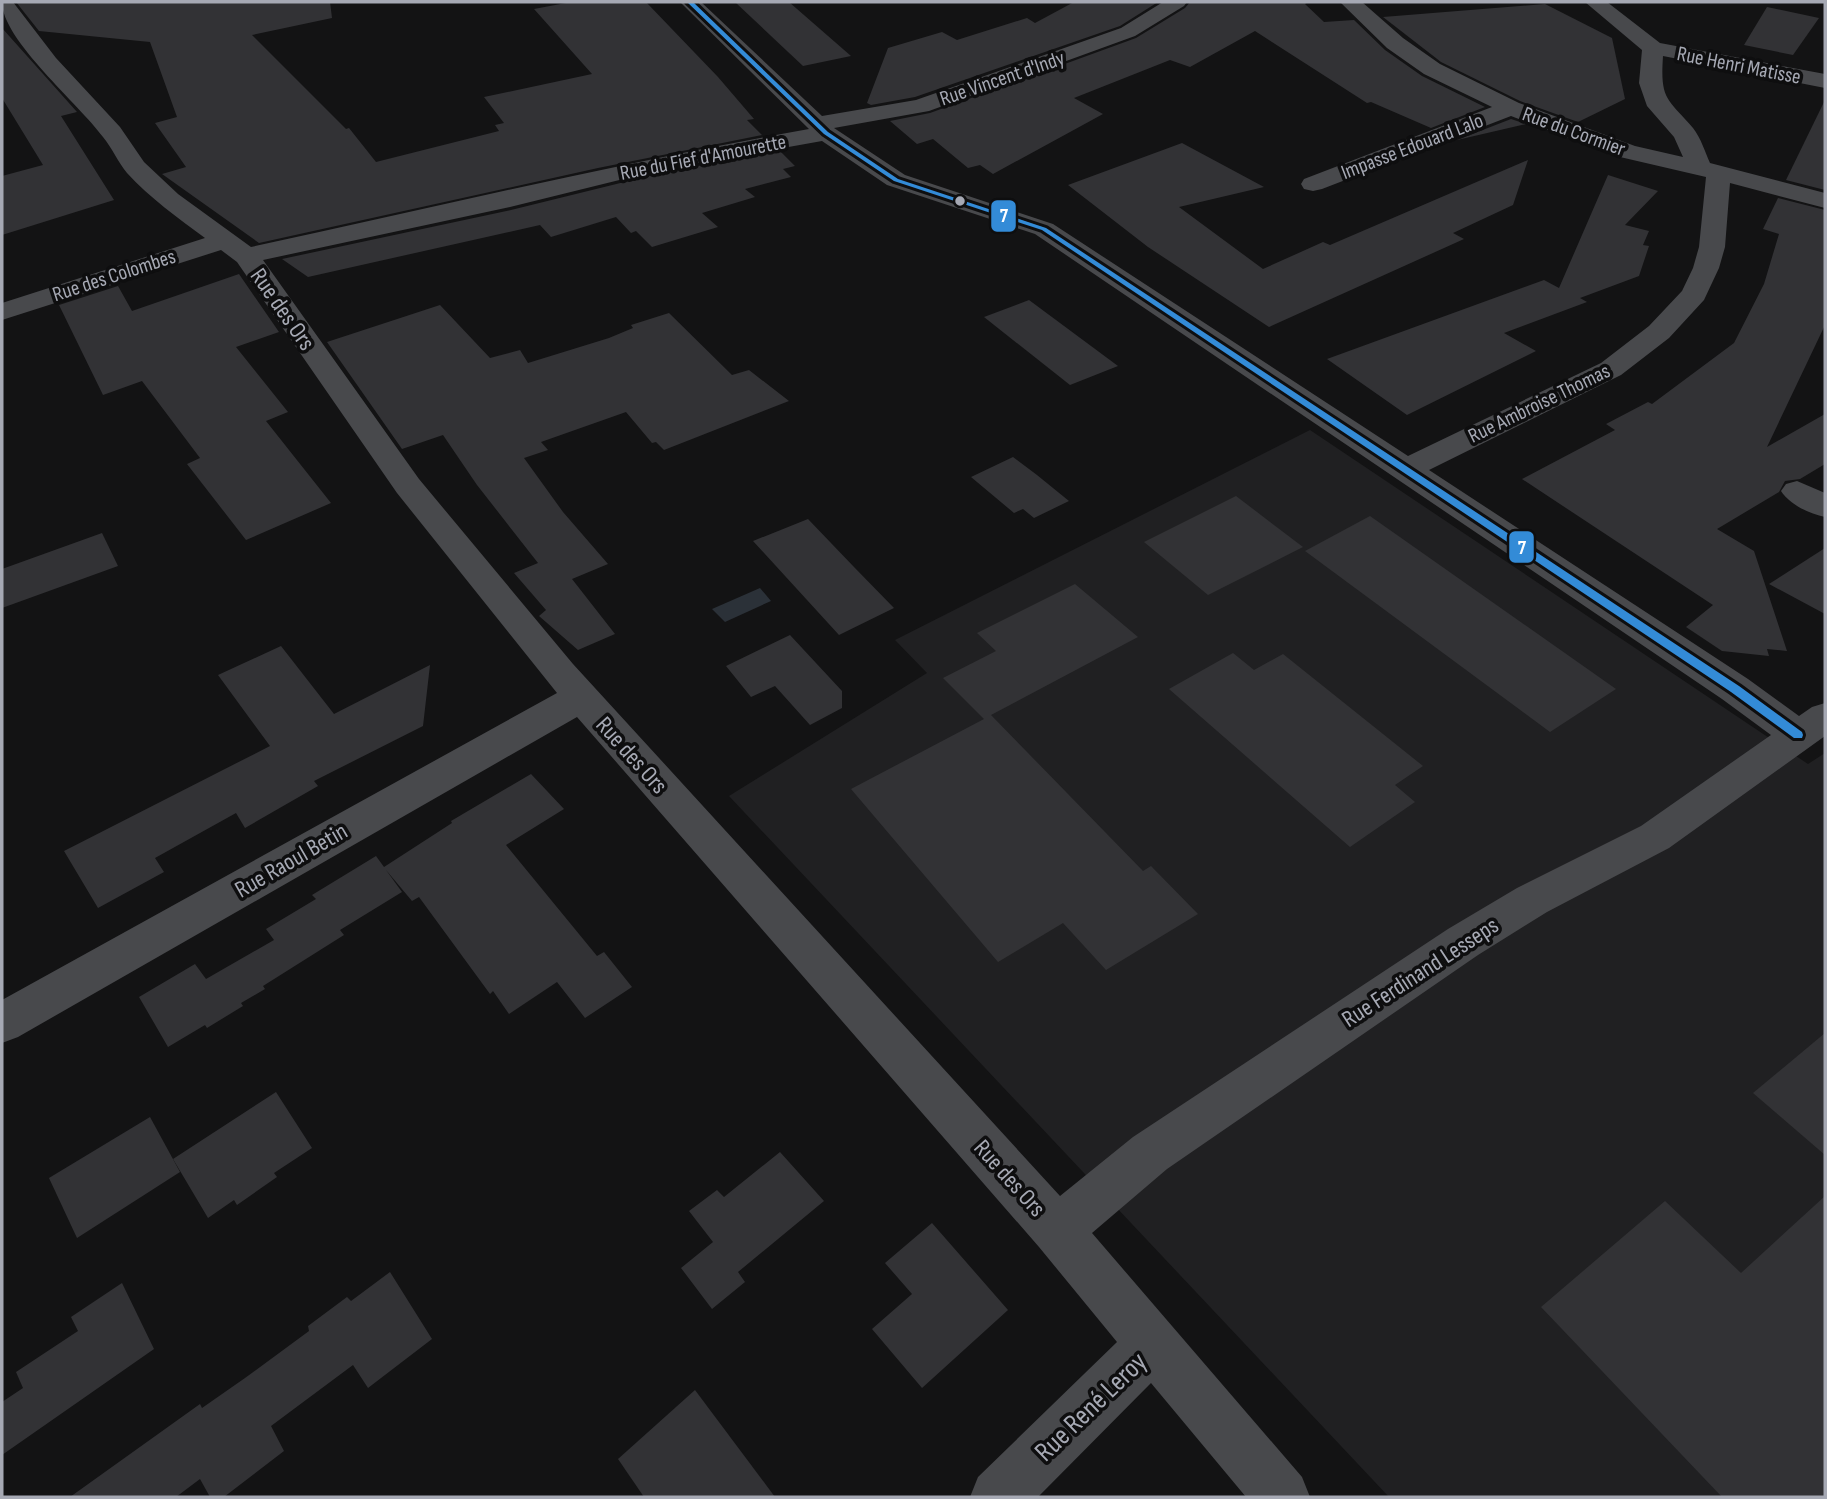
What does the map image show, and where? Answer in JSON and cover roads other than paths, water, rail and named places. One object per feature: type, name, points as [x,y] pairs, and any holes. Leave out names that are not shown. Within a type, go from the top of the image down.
[{"type":"street","name":"Rue des Ors","points":[[3,2],[48,63],[112,132],[135,167],[169,199],[236,248],[408,486],[581,697],[1057,1230],[1282,1497]]},
{"type":"street","points":[[690,2],[821,128],[896,180],[1044,229],[1200,330],[1735,689],[1812,726]]},
{"type":"street","name":"Rue Vincent d'Indy","points":[[821,128],[921,106],[960,93],[1128,32],[1177,2]]},
{"type":"street","name":"Rue du Cormier","points":[[1350,2],[1395,43],[1432,69],[1511,108],[1628,152],[1825,201]]},
{"type":"street","points":[[1595,2],[1653,48]]},
{"type":"street","name":"Rue Henri Matisse","points":[[1653,48],[1825,81]]},
{"type":"street","name":"Rue Ambroise Thomas","points":[[1405,470],[1611,369],[1659,332],[1694,294],[1712,247],[1710,171],[1685,134],[1658,106],[1650,83],[1653,48]]},
{"type":"street","name":"Impasse Edouard Lalo","points":[[1313,184],[1511,108]]},
{"type":"street","name":"Rue du Fief d'Amourette","points":[[236,248],[510,199],[821,128]]},
{"type":"street","name":"Rue des Colombes","points":[[2,312],[236,248]]},
{"type":"street","points":[[1797,491],[1825,507]]},
{"type":"street","name":"Rue Raoul Betin","points":[[2,1023],[581,697]]},
{"type":"street","name":"Rue Ferdinand Lesseps","points":[[1057,1230],[1150,1153],[1463,942],[1532,900],[1655,837],[1812,726]]},
{"type":"street","name":"Rue René Leroy","points":[[998,1497],[1153,1344]]}]
